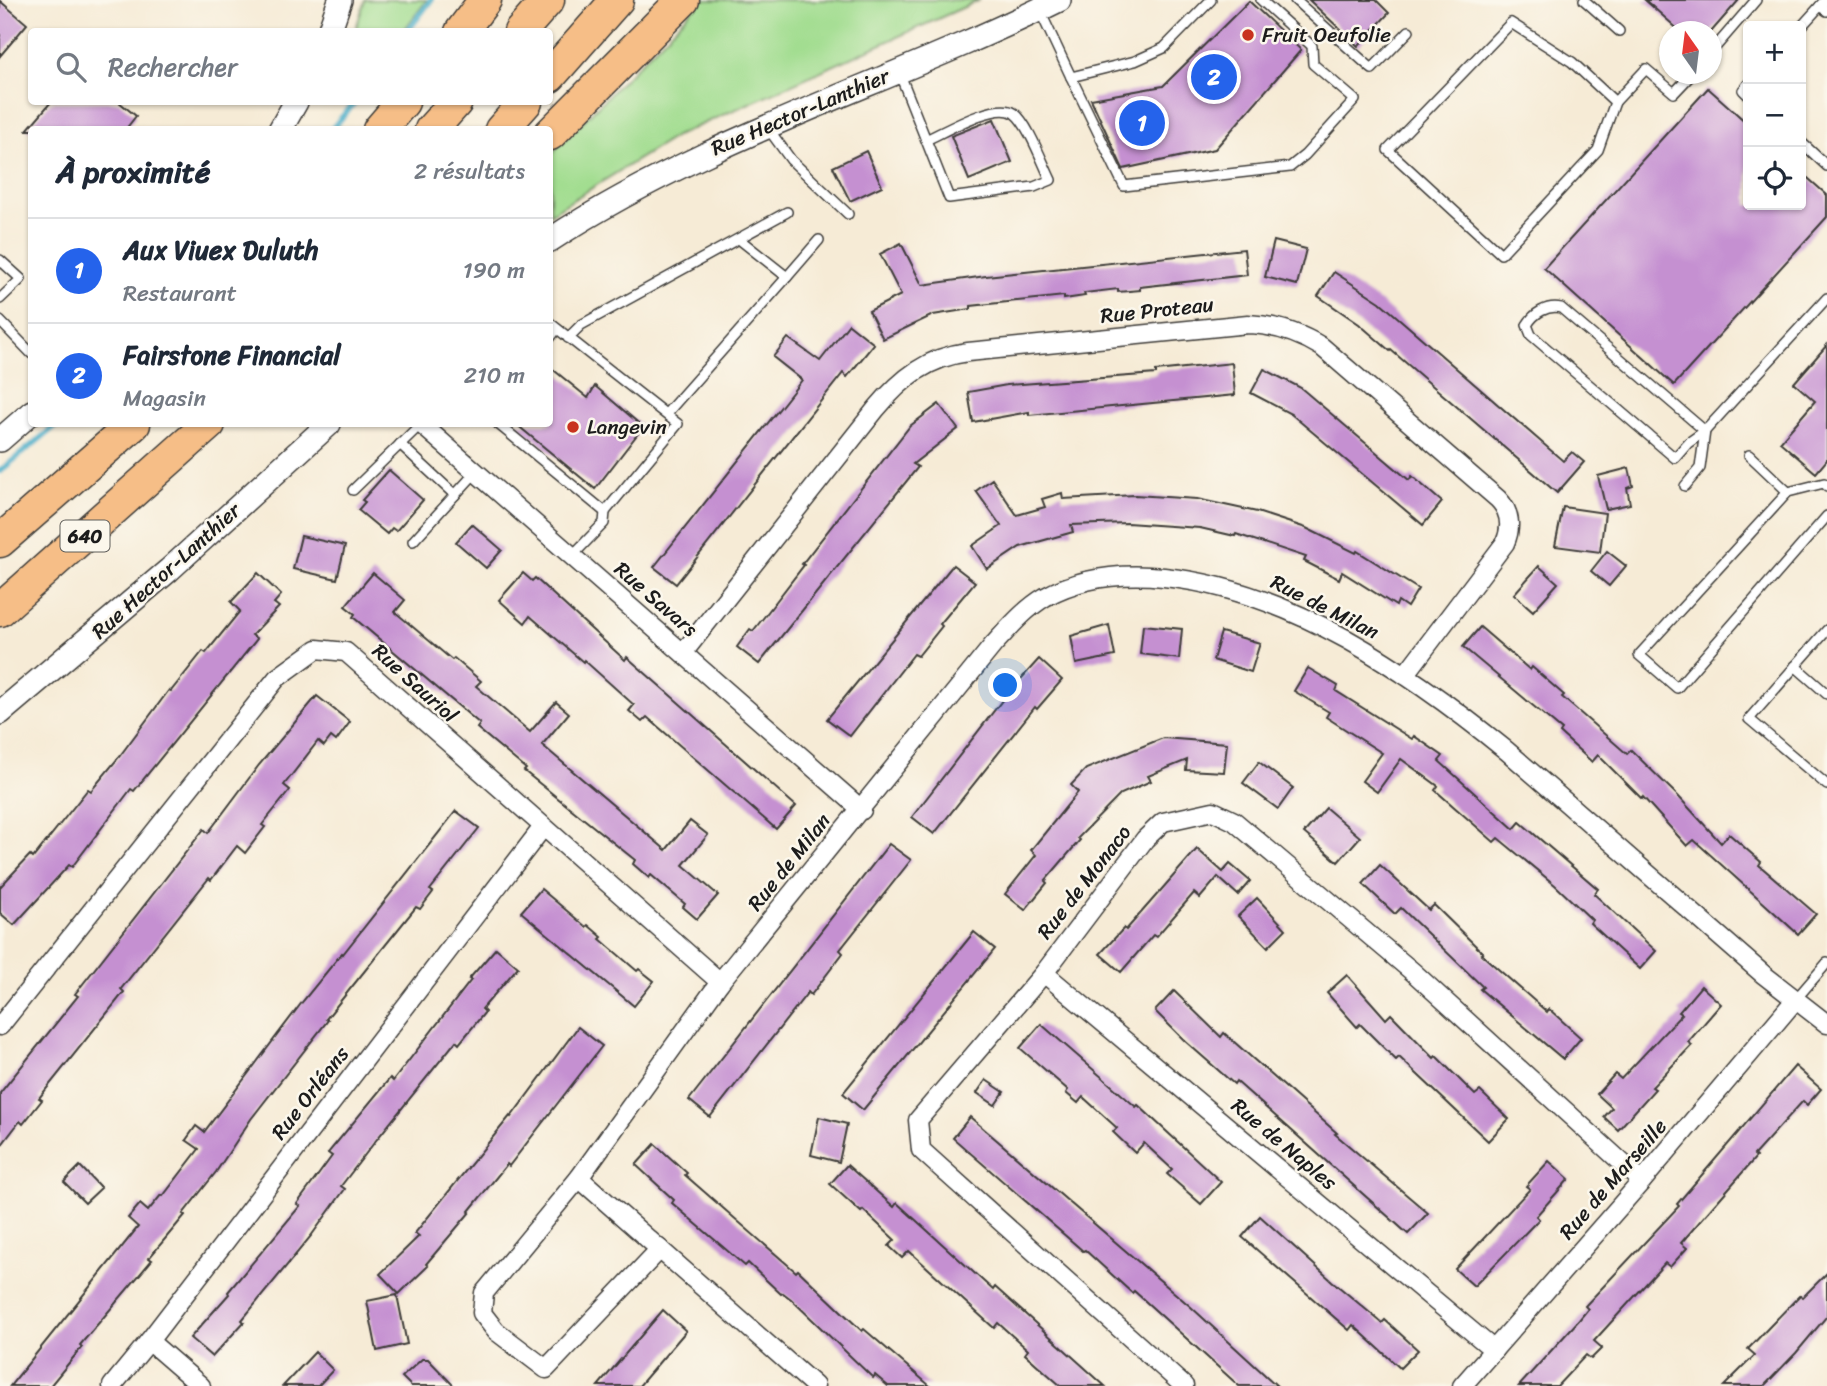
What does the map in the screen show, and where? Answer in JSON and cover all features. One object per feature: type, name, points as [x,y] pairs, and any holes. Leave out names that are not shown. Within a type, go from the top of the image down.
[{"type":"highway","points":[[464,28],[485,0]]},
{"type":"highway","points":[[524,28],[548,0]]},
{"type":"highway","points":[[553,73],[617,0]]},
{"type":"highway","points":[[553,131],[683,0]]},
{"type":"highway","points":[[382,126],[400,105]]},
{"type":"highway","points":[[434,126],[453,105]]},
{"type":"highway","points":[[505,126],[523,105]]},
{"type":"highway","points":[[68,483],[117,427]]},
{"type":"highway","name":"640","points":[[0,541],[131,427]]},
{"type":"highway","name":"640","points":[[0,610],[209,427]]},
{"type":"street","points":[[330,28],[340,0]]},
{"type":"street","name":"Rue Hector-Lanthier","points":[[553,238],[644,183],[766,126],[1049,5]]},
{"type":"street","points":[[282,126],[294,105]]},
{"type":"street","name":"Rue Proteau","points":[[683,653],[876,409],[904,379],[923,366],[945,356],[968,352],[1248,324],[1282,329],[1303,336],[1322,348],[1487,489],[1505,508],[1509,526],[1505,543],[1405,675]]},
{"type":"street","points":[[0,440],[28,416]]},
{"type":"street","name":"Rue Hector-Lanthier","points":[[0,713],[169,570],[326,427]]},
{"type":"street","name":"Rue Savars","points":[[424,427],[862,810]]},
{"type":"street","name":"Rue de Milan","points":[[660,1250],[546,1369],[496,1331],[482,1312],[484,1293],[579,1178],[720,982],[1010,626],[1044,598],[1087,581],[1121,576],[1156,576],[1202,582],[1242,592],[1312,621],[1405,675],[1507,751],[1827,1024]]},
{"type":"street","name":"Rue Sauriol","points":[[0,1026],[277,678],[317,649],[346,652],[720,982]]},
{"type":"street","name":"Rue de Monaco","points":[[1184,1386],[921,1150],[918,1120],[1044,973],[1145,839],[1163,822],[1213,811],[1234,821],[1413,972],[1642,1181]]},
{"type":"street","name":"Rue Orléans","points":[[112,1386],[543,827]]},
{"type":"street","name":"Rue de Naples","points":[[1044,973],[1494,1349]]},
{"type":"street","name":"Rue de Marseille","points":[[1462,1386],[1642,1181],[1796,999]]},
{"type":"street","points":[[579,1178],[815,1386]]},
{"type":"street","points":[[149,1341],[201,1386]]},
{"type":"lane","points":[[1071,77],[1135,61],[1164,48],[1211,0]]},
{"type":"lane","points":[[1049,5],[1071,77],[1124,186],[1290,167],[1305,155],[1355,100],[1313,64],[1312,46],[1261,0]]},
{"type":"lane","points":[[1295,0],[1372,69],[1409,31]]},
{"type":"lane","points":[[1584,0],[1619,32]]},
{"type":"lane","points":[[1722,39],[1756,0]]},
{"type":"lane","points":[[1806,22],[1824,6]]},
{"type":"lane","points":[[1615,102],[1572,62],[1511,23],[1388,150],[1501,254],[1598,150],[1615,102],[1646,69],[1659,80]]},
{"type":"lane","points":[[898,70],[949,198],[1034,187],[1051,180],[1023,122],[1007,110],[985,113],[926,140]]},
{"type":"lane","points":[[1664,84],[1674,93],[1683,84]]},
{"type":"lane","points":[[766,126],[790,160],[848,214]]},
{"type":"lane","points":[[1806,147],[1827,166]]},
{"type":"lane","points":[[568,338],[581,325],[788,212]]},
{"type":"lane","points":[[739,239],[787,277]]},
{"type":"lane","points":[[666,414],[819,240]]},
{"type":"lane","points":[[0,260],[21,279],[0,299]]},
{"type":"lane","points":[[1705,431],[1561,308],[1547,308],[1530,321],[1527,326],[1531,335],[1675,458],[1688,443],[1705,431],[1827,298]]},
{"type":"lane","points":[[0,321],[28,350]]},
{"type":"lane","points":[[553,326],[678,424],[605,512],[604,523],[572,556]]},
{"type":"lane","points":[[353,490],[418,427]]},
{"type":"lane","points":[[502,427],[605,512]]},
{"type":"lane","points":[[1685,486],[1700,468],[1705,431]]},
{"type":"lane","points":[[400,444],[455,495]]},
{"type":"lane","points":[[1749,455],[1788,492]]},
{"type":"lane","points":[[413,541],[476,472]]},
{"type":"lane","points":[[1827,486],[1824,483],[1788,492],[1639,655],[1676,688],[1827,516]]},
{"type":"lane","points":[[1827,630],[1749,719],[1827,785]]},
{"type":"lane","points":[[1795,666],[1827,694]]},
{"type":"lane","points":[[1796,999],[1827,963]]},
{"type":"green space","points":[[365,0],[427,0],[405,28],[356,28]]},
{"type":"green space","points":[[702,0],[980,0],[676,136],[553,212],[553,152]]},
{"type":"building","points":[[1309,0],[1376,0],[1389,13],[1358,46]]},
{"type":"building","points":[[1645,0],[1739,0],[1721,21],[1669,21]]},
{"type":"building","points":[[0,1],[27,24],[0,56]]},
{"type":"building","points":[[1249,1],[1301,50],[1215,149],[1123,169],[1091,99],[1163,86]]},
{"type":"building","points":[[1708,88],[1743,120],[1743,210],[1806,210],[1806,176],[1827,195],[1827,217],[1674,385],[1544,268]]},
{"type":"building","points":[[48,105],[123,105],[136,116],[128,126],[30,126]]},
{"type":"building","points":[[994,119],[1012,162],[969,180],[951,136]]},
{"type":"building","points":[[866,151],[882,186],[850,201],[833,167]]},
{"type":"building","points":[[1274,241],[1306,249],[1297,285],[1265,277]]},
{"type":"building","points":[[901,243],[922,285],[1244,249],[1247,275],[1140,287],[1140,290],[1118,292],[1118,289],[1084,293],[1085,296],[1064,299],[1064,296],[971,306],[971,309],[933,315],[883,339],[869,311],[901,295],[880,254]]},
{"type":"building","points":[[1334,272],[1380,302],[1563,461],[1572,452],[1584,462],[1557,493],[1391,350],[1318,296]]},
{"type":"building","points":[[849,324],[874,344],[847,377],[843,373],[676,584],[654,567],[802,380],[773,357],[788,338],[820,361]]},
{"type":"building","points":[[1827,345],[1827,460],[1816,473],[1780,442],[1815,401],[1794,383]]},
{"type":"building","points":[[1232,363],[1235,395],[1029,415],[1029,412],[973,422],[968,392],[1007,385],[1156,374],[1156,371]]},
{"type":"building","points":[[553,369],[588,398],[595,386],[643,427],[595,489],[520,427],[553,427]]},
{"type":"building","points":[[1264,369],[1301,388],[1409,480],[1412,476],[1442,502],[1423,525],[1291,414],[1251,393]]},
{"type":"building","points":[[939,404],[958,429],[913,464],[918,467],[759,664],[737,647],[750,629],[753,631],[764,617],[910,426]]},
{"type":"building","points":[[1629,468],[1633,486],[1627,488],[1630,504],[1606,509],[1598,476]]},
{"type":"building","points":[[389,470],[423,500],[396,531],[392,528],[387,534],[358,510],[365,502],[362,500]]},
{"type":"building","points":[[992,479],[1017,515],[1045,507],[1042,499],[1062,493],[1063,499],[1135,495],[1197,499],[1257,512],[1306,528],[1356,553],[1357,551],[1418,589],[1407,607],[1398,601],[1396,606],[1342,572],[1339,579],[1304,561],[1306,557],[1236,534],[1235,536],[1200,528],[1127,523],[1071,525],[1073,532],[1020,547],[987,569],[972,546],[1001,526],[976,491]]},
{"type":"building","points":[[1563,507],[1605,513],[1600,552],[1555,546]]},
{"type":"building","points":[[472,524],[502,550],[486,568],[456,542]]},
{"type":"building","points":[[301,536],[345,546],[337,579],[293,569]]},
{"type":"building","points":[[1607,551],[1626,566],[1609,586],[1591,571]]},
{"type":"building","points":[[953,565],[975,582],[918,656],[914,654],[850,736],[827,719]]},
{"type":"building","points":[[1539,566],[1558,583],[1533,611],[1514,594]]},
{"type":"building","points":[[258,573],[281,595],[274,603],[279,607],[252,635],[257,639],[134,791],[131,789],[72,867],[69,865],[14,925],[0,913],[0,887],[30,855],[33,858],[88,789],[91,791],[119,757],[169,690],[171,691],[203,651],[206,653],[240,611],[231,602]]},
{"type":"building","points":[[373,573],[405,600],[395,612],[481,681],[476,686],[530,732],[556,702],[569,713],[542,745],[666,850],[690,821],[708,835],[683,865],[718,895],[697,919],[683,907],[685,904],[651,875],[649,878],[633,864],[635,860],[524,771],[526,769],[477,728],[480,724],[353,617],[355,614],[345,606]]},
{"type":"building","points":[[523,573],[532,581],[535,578],[625,660],[627,657],[796,806],[776,829],[647,717],[642,722],[629,711],[634,705],[584,660],[583,662],[530,616],[525,623],[499,600]]},
{"type":"building","points":[[1109,625],[1115,656],[1076,664],[1071,636]]},
{"type":"building","points":[[1143,625],[1182,629],[1179,659],[1140,654]]},
{"type":"building","points":[[1480,627],[1530,670],[1532,667],[1627,754],[1631,750],[1721,843],[1729,834],[1761,862],[1759,865],[1816,914],[1798,934],[1694,840],[1687,846],[1643,797],[1642,799],[1598,755],[1592,762],[1560,733],[1562,730],[1463,647]]},
{"type":"building","points":[[1221,632],[1260,643],[1251,672],[1213,660]]},
{"type":"building","points":[[1039,659],[1062,680],[1037,709],[1035,707],[934,834],[912,817],[1004,698]]},
{"type":"building","points":[[1308,668],[1338,686],[1336,691],[1443,756],[1439,761],[1514,829],[1520,822],[1598,889],[1594,894],[1656,951],[1640,969],[1590,923],[1592,920],[1555,885],[1498,838],[1494,842],[1435,790],[1438,786],[1401,759],[1377,792],[1362,781],[1382,753],[1326,717],[1329,712],[1294,691]]},
{"type":"building","points":[[317,696],[350,722],[336,741],[331,737],[324,746],[318,741],[284,785],[290,790],[262,825],[265,827],[245,853],[237,846],[211,880],[209,878],[121,989],[124,992],[39,1098],[42,1100],[23,1124],[20,1121],[0,1147],[0,1093],[78,996],[75,994],[204,829],[208,833],[259,765]]},
{"type":"building","points":[[1163,738],[1227,743],[1224,772],[1186,770],[1187,760],[1148,776],[1151,781],[1121,794],[1078,838],[1080,840],[1045,881],[1047,883],[1025,910],[1005,894],[1036,855],[1031,850],[1078,792],[1071,785],[1086,769]]},
{"type":"building","points":[[1259,762],[1293,788],[1278,809],[1243,783]]},
{"type":"building","points":[[1326,808],[1360,837],[1338,862],[1304,833]]},
{"type":"building","points":[[456,811],[479,828],[430,890],[433,892],[420,909],[416,907],[326,1019],[328,1020],[251,1119],[216,1172],[183,1214],[185,1215],[149,1258],[152,1260],[80,1345],[82,1347],[50,1386],[10,1386],[138,1227],[128,1218],[140,1204],[148,1211],[199,1149],[186,1140],[196,1126],[204,1132],[303,1001]]},
{"type":"building","points":[[889,844],[911,860],[840,950],[843,953],[811,995],[808,992],[710,1117],[689,1100]]},
{"type":"building","points":[[1197,849],[1223,872],[1230,864],[1250,881],[1238,895],[1218,877],[1200,898],[1194,893],[1121,972],[1100,954],[1124,928],[1126,930]]},
{"type":"building","points":[[1380,865],[1429,910],[1434,905],[1483,953],[1481,954],[1581,1038],[1563,1059],[1480,989],[1483,987],[1401,908],[1395,914],[1363,884]]},
{"type":"building","points":[[541,889],[586,927],[588,925],[637,971],[639,969],[654,981],[634,1006],[521,912]]},
{"type":"building","points":[[1257,898],[1286,929],[1268,947],[1238,916]]},
{"type":"building","points":[[974,932],[995,949],[863,1110],[843,1093]]},
{"type":"building","points":[[496,948],[518,967],[482,1009],[485,1012],[459,1044],[456,1041],[377,1139],[341,1186],[345,1189],[311,1236],[242,1320],[244,1322],[212,1357],[190,1338],[300,1206],[297,1204],[332,1156],[328,1153],[390,1078],[393,1081],[471,980],[469,979]]},
{"type":"building","points":[[1347,975],[1386,1019],[1391,1014],[1475,1095],[1480,1091],[1509,1119],[1488,1141],[1399,1057],[1396,1060],[1360,1024],[1357,1027],[1327,993]]},
{"type":"building","points":[[1701,986],[1721,1004],[1688,1042],[1692,1045],[1652,1087],[1655,1089],[1618,1130],[1604,1117],[1612,1108],[1597,1094],[1615,1074],[1621,1079],[1682,1014],[1679,1012]]},
{"type":"building","points":[[1174,991],[1221,1037],[1224,1033],[1337,1133],[1335,1134],[1428,1213],[1408,1234],[1236,1081],[1234,1084],[1185,1041],[1155,1011]]},
{"type":"building","points":[[1041,1024],[1136,1107],[1138,1105],[1221,1182],[1201,1204],[1167,1174],[1172,1169],[1144,1143],[1135,1153],[1113,1132],[1117,1128],[1083,1097],[1078,1103],[1066,1093],[1068,1090],[1020,1048]]},
{"type":"building","points":[[578,1027],[602,1046],[509,1166],[507,1164],[426,1264],[428,1266],[399,1294],[380,1274],[419,1236],[415,1233],[511,1117]]},
{"type":"building","points":[[1795,1066],[1821,1089],[1807,1105],[1803,1101],[1754,1155],[1756,1157],[1681,1243],[1687,1248],[1670,1267],[1665,1263],[1594,1341],[1602,1348],[1591,1359],[1586,1355],[1557,1386],[1519,1386],[1579,1320],[1588,1309],[1585,1306],[1679,1206],[1677,1204]]},
{"type":"building","points":[[986,1080],[1004,1092],[995,1105],[977,1093]]},
{"type":"building","points":[[819,1117],[847,1124],[839,1162],[811,1155]]},
{"type":"building","points":[[970,1117],[1191,1307],[1277,1386],[1239,1386],[1134,1291],[1132,1293],[953,1138]]},
{"type":"building","points":[[655,1144],[687,1173],[685,1175],[796,1272],[798,1270],[862,1331],[864,1329],[930,1386],[888,1386],[875,1375],[873,1378],[791,1299],[781,1294],[748,1263],[745,1266],[672,1203],[674,1200],[636,1165]]},
{"type":"building","points":[[1549,1161],[1569,1179],[1536,1216],[1539,1219],[1474,1286],[1455,1269],[1530,1189],[1526,1186]]},
{"type":"building","points":[[847,1165],[894,1207],[897,1203],[1105,1386],[1061,1386],[1025,1354],[1028,1350],[998,1323],[994,1328],[909,1251],[902,1258],[889,1246],[895,1240],[830,1184]]},
{"type":"building","points":[[80,1166],[101,1188],[85,1203],[64,1182]]},
{"type":"building","points":[[1260,1216],[1332,1281],[1382,1323],[1385,1320],[1418,1350],[1400,1368],[1353,1325],[1349,1330],[1242,1237]]},
{"type":"building","points":[[1827,1273],[1827,1316],[1796,1353],[1764,1386],[1724,1386],[1755,1355],[1748,1349],[1800,1295],[1803,1297]]},
{"type":"building","points":[[397,1295],[407,1344],[377,1351],[367,1301]]},
{"type":"building","points":[[663,1310],[686,1331],[639,1386],[598,1386]]},
{"type":"building","points":[[315,1352],[333,1370],[318,1386],[283,1386]]},
{"type":"building","points":[[422,1359],[428,1359],[454,1386],[411,1386],[402,1377]]},
{"type":"waterway","points":[[410,28],[431,0]]},
{"type":"waterway","points":[[334,126],[352,105]]},
{"type":"waterway","points":[[0,471],[54,427]]},
{"type":"place","name":"Fruit Oeufolie","points":[[1248,35]]},
{"type":"place","name":"Fairstone Financial","points":[[1214,77]]},
{"type":"place","name":"Aux Viuex Duluth","points":[[1142,123]]},
{"type":"place","name":"Langevin","points":[[573,427]]}]
